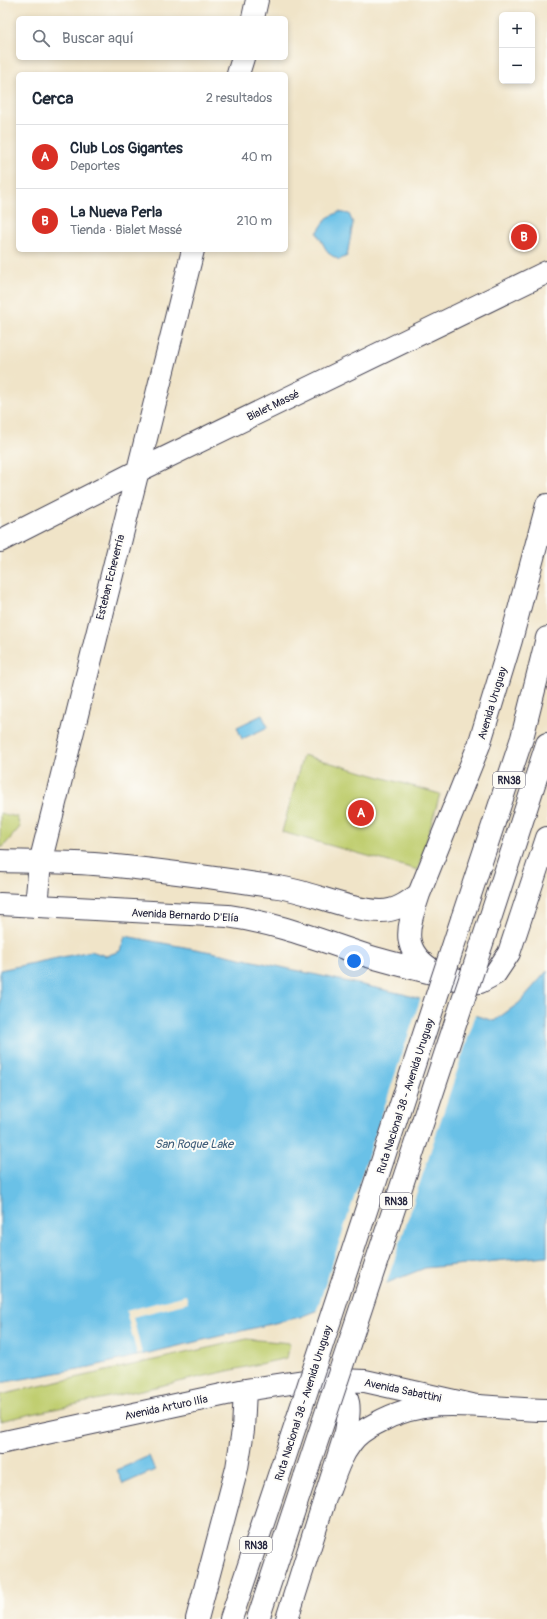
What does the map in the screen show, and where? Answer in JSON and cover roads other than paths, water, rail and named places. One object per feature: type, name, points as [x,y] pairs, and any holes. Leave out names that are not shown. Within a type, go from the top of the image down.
[{"type":"main road","points":[[254,16],[258,0]]},
{"type":"main road","points":[[239,72],[242,60]]},
{"type":"main road","name":"Esteban Echeverría","points":[[36,906],[40,863],[136,472],[192,252]]},
{"type":"main road","name":"Bialet Massé","points":[[0,541],[136,472],[547,272]]},
{"type":"main road","name":"Avenida Uruguay","points":[[439,974],[417,958],[410,945],[410,930],[418,894],[479,745],[511,640],[547,505]]},
{"type":"main road","name":"Ruta Nacional 38 - Avenida Uruguay","points":[[231,1619],[390,1143],[522,738],[547,638]]},
{"type":"main road","name":"RN38","points":[[258,1619],[547,744]]},
{"type":"main road","name":"Avenida Bernardo D'Elía","points":[[0,904],[245,918],[268,922],[370,956],[471,983],[480,982],[494,974],[502,965],[509,953],[547,838]]},
{"type":"main road","points":[[0,861],[93,864],[183,873],[295,890],[364,909],[382,911],[396,909],[408,903],[418,894]]},
{"type":"main road","name":"Avenida Arturo Ilía","points":[[0,1443],[245,1390],[317,1379],[333,1379]]},
{"type":"main road","points":[[287,1619],[329,1490],[346,1432],[349,1408],[347,1396],[343,1388],[333,1379]]},
{"type":"main road","name":"Avenida Sabattini","points":[[333,1379],[365,1381],[472,1405]]},
{"type":"main road","points":[[197,1619],[238,1468],[243,1430],[245,1390]]},
{"type":"main road","points":[[329,1490],[343,1455],[352,1442],[363,1430],[395,1413],[437,1404],[547,1410]]},
{"type":"water","points":[[339,212],[349,214],[353,223],[347,256],[339,260],[328,253],[317,233],[327,218]]},
{"type":"water","points":[[262,715],[268,727],[242,739],[237,727]]},
{"type":"water","name":"San Roque Lake","points":[[125,936],[222,954],[403,994],[494,1021],[519,1003],[547,971],[547,1256],[425,1268],[300,1317],[90,1367],[0,1383],[0,970],[91,951],[106,956],[120,951]]},
{"type":"water","points":[[149,1456],[155,1470],[123,1484],[117,1470]]},
{"type":"place","name":"La Nueva Perla","points":[[524,237]]},
{"type":"place","name":"Club Los Gigantes","points":[[361,813]]}]
